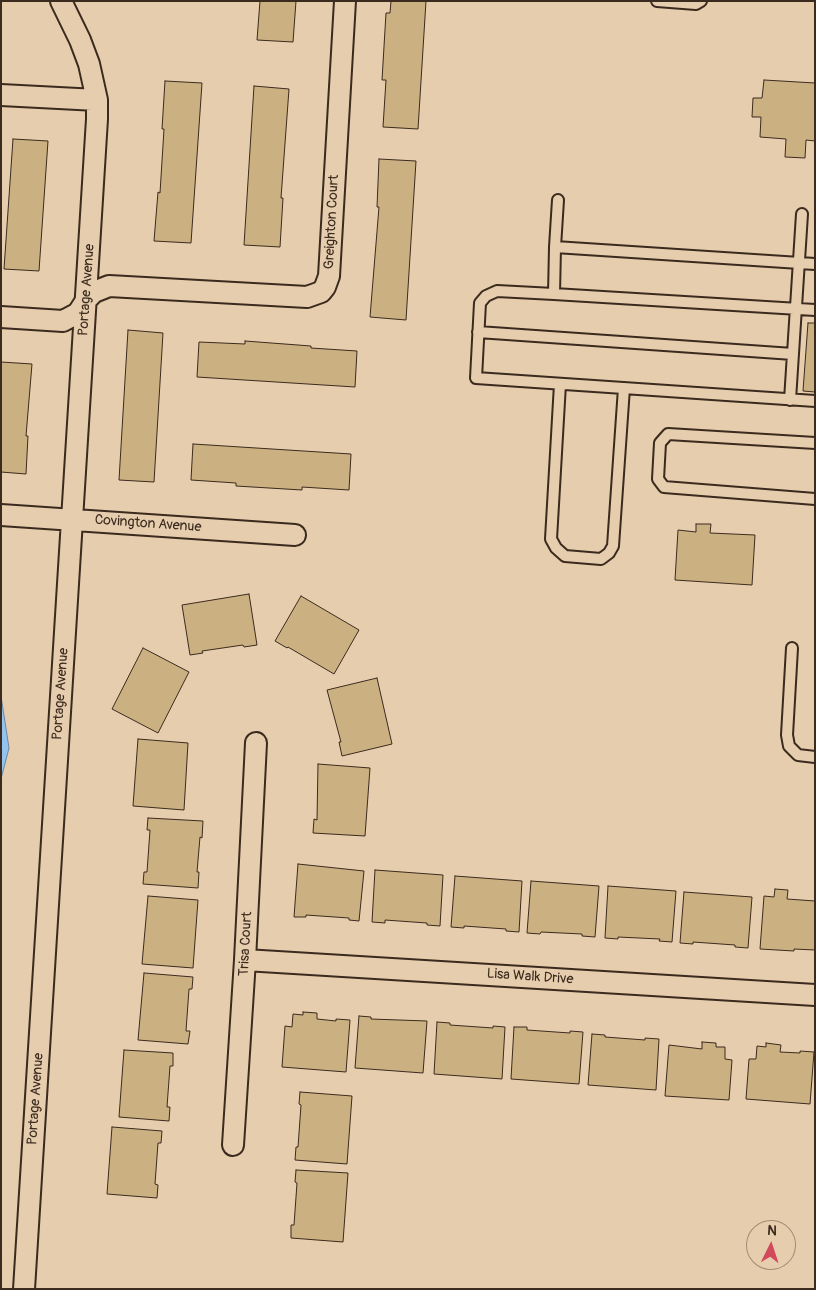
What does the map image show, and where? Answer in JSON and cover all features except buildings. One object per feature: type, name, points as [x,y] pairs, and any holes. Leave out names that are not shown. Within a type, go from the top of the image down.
[{"type":"street","name":"Portage Avenue","points":[[24,1289],[96,140],[97,100],[93,78],[87,56],[61,1]]},
{"type":"street","name":"Greighton Court","points":[[86,299],[94,292],[109,286],[306,297],[318,293],[325,287],[329,276],[345,1]]},
{"type":"street","points":[[1,95],[97,100]]},
{"type":"street","points":[[1,317],[63,321],[78,313],[86,299]]},
{"type":"street","name":"Covington Avenue","points":[[1,515],[295,535]]},
{"type":"street","name":"Trisa Court","points":[[233,1144],[256,743]]},
{"type":"street","name":"Lisa Walk Drive","points":[[245,960],[815,996]]},
{"type":"lane","points":[[657,1],[696,4],[701,1]]},
{"type":"lane","points":[[554,294],[558,200]]},
{"type":"lane","points":[[790,400],[802,214]]},
{"type":"lane","points":[[556,247],[815,264]]},
{"type":"lane","points":[[815,310],[497,291],[486,296],[480,303],[476,378],[815,401]]},
{"type":"lane","points":[[478,332],[793,354]]},
{"type":"lane","points":[[560,384],[551,539],[556,548],[565,556],[601,559],[609,553],[613,546],[624,388]]},
{"type":"lane","points":[[815,443],[668,434],[660,443],[658,479],[664,487],[815,499]]},
{"type":"lane","points":[[792,648],[787,735],[789,746],[798,755],[815,758]]},
{"type":"water","points":[[1,696],[9,748],[1,779]]}]
